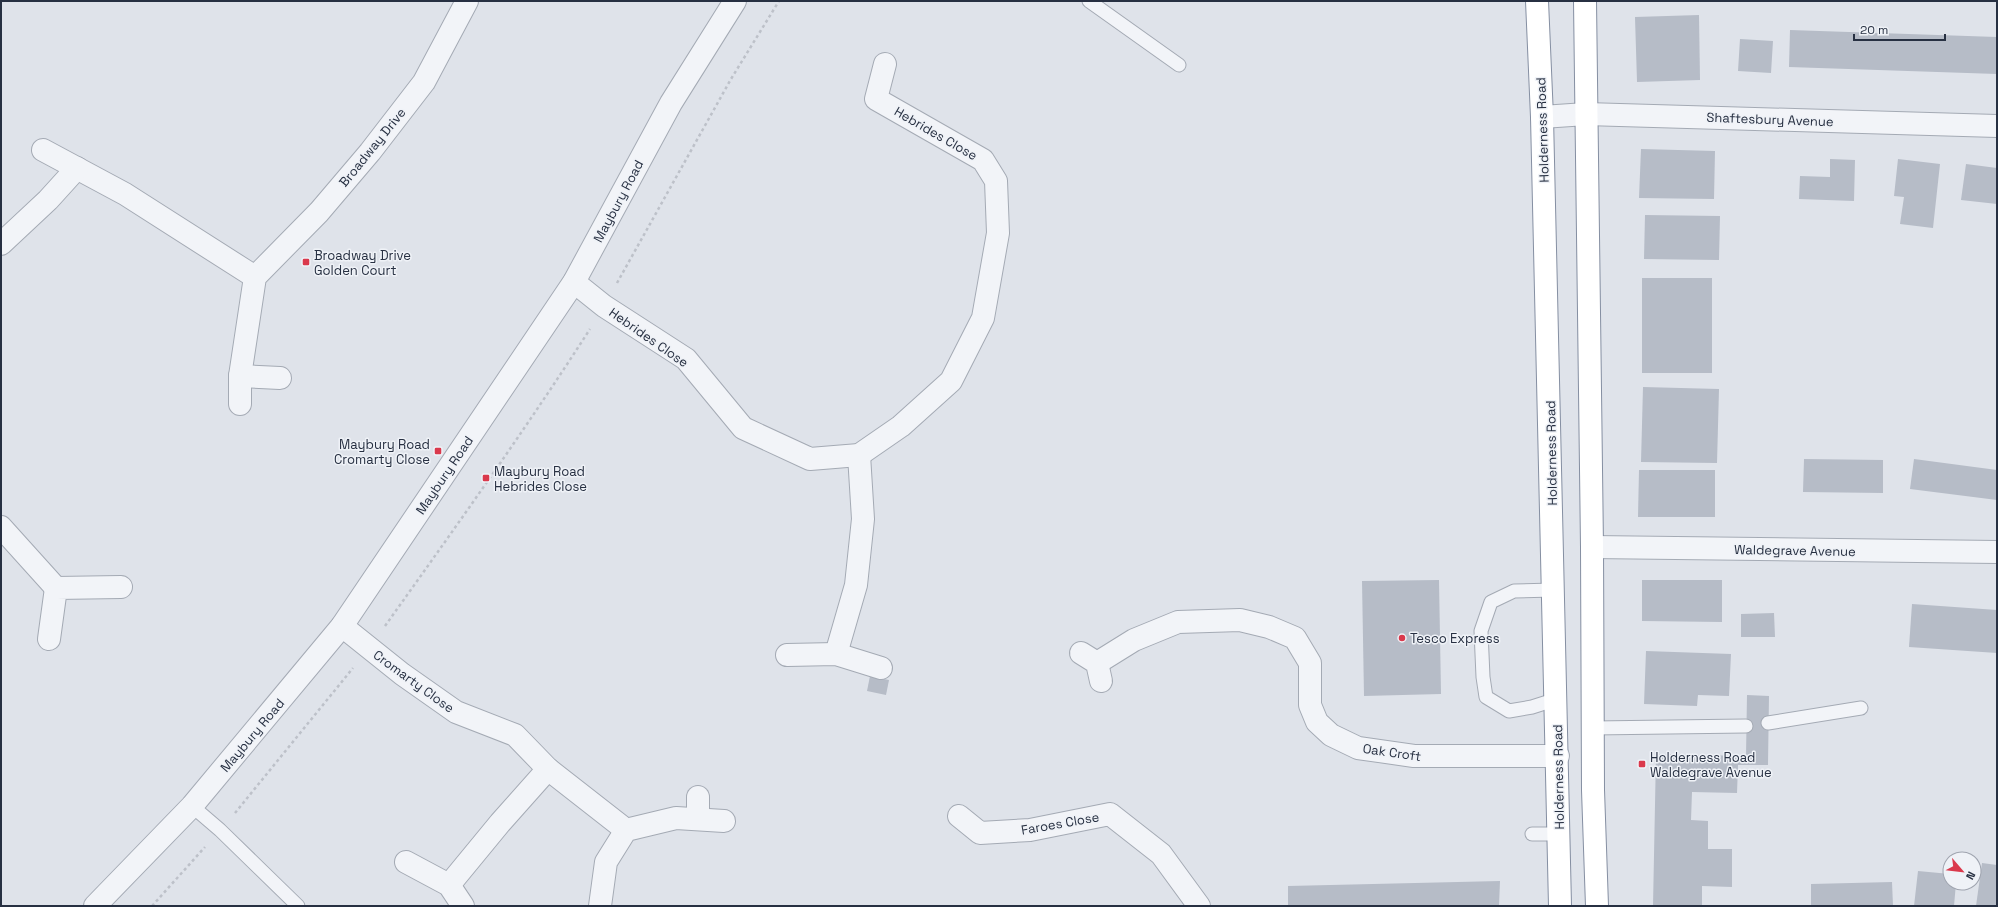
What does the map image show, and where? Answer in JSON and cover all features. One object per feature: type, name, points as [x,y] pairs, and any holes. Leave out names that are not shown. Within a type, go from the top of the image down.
[{"type":"highway","name":"Holderness Road","points":[[1537,1],[1542,117],[1557,698],[1560,906]]},
{"type":"highway","points":[[1584,1],[1592,547],[1592,728],[1597,906]]},
{"type":"street","name":"Broadway Drive","points":[[255,277],[319,212],[375,146],[424,82],[467,1]]},
{"type":"street","name":"Maybury Road","points":[[95,906],[192,806],[342,626],[574,282],[671,103],[735,1]]},
{"type":"street","name":"Hebrides Close","points":[[574,282],[604,306],[686,359],[744,428],[810,459],[859,455],[901,426],[951,381],[983,318],[998,233],[996,181],[982,160],[876,99],[885,64]]},
{"type":"street","name":"Shaftesbury Avenue","points":[[1542,117],[1586,114],[1997,126]]},
{"type":"street","points":[[43,150],[125,194],[255,277],[240,376],[240,404]]},
{"type":"street","points":[[1,244],[48,200],[76,168]]},
{"type":"street","points":[[240,376],[280,378]]},
{"type":"street","points":[[836,654],[856,585],[863,519],[859,455]]},
{"type":"street","points":[[1,527],[56,588],[121,587]]},
{"type":"street","name":"Waldegrave Avenue","points":[[1592,547],[1997,552]]},
{"type":"street","points":[[49,639],[56,588]]},
{"type":"street","name":"Oak Croft","points":[[1093,666],[1134,640],[1178,622],[1240,620],[1269,627],[1295,638],[1310,663],[1310,705],[1318,722],[1331,735],[1358,748],[1414,756],[1558,756]]},
{"type":"street","name":"Cromarty Close","points":[[342,626],[402,674],[456,712],[515,735],[548,769],[626,830]]},
{"type":"street","points":[[787,655],[836,654],[881,668]]},
{"type":"street","points":[[449,885],[500,823],[548,769]]},
{"type":"street","points":[[698,798],[698,819]]},
{"type":"street","name":"Faroes Close","points":[[959,816],[980,833],[1030,830],[1110,814],[1161,854],[1199,906]]},
{"type":"street","points":[[600,906],[606,862],[626,830],[676,818],[724,821]]},
{"type":"street","points":[[406,862],[449,885],[462,906]]},
{"type":"lane","points":[[1089,1],[1179,65]]},
{"type":"lane","points":[[1554,590],[1514,591],[1491,602],[1481,631],[1483,677],[1486,697],[1509,711],[1532,707],[1557,698]]},
{"type":"lane","points":[[1768,723],[1861,708]]},
{"type":"lane","points":[[1592,728],[1746,726]]},
{"type":"lane","points":[[192,806],[220,830],[298,906]]},
{"type":"lane","points":[[1532,834],[1559,834]]},
{"type":"building","points":[[1699,15],[1700,80],[1637,82],[1635,17]]},
{"type":"building","points":[[1790,30],[1997,37],[1997,74],[1789,67]]},
{"type":"building","points":[[1740,39],[1773,41],[1771,73],[1738,71]]},
{"type":"building","points":[[1641,149],[1715,151],[1714,199],[1639,198]]},
{"type":"building","points":[[1830,159],[1855,160],[1854,201],[1799,199],[1800,176],[1830,177]]},
{"type":"building","points":[[1898,159],[1940,164],[1933,228],[1900,224],[1904,197],[1894,196]]},
{"type":"building","points":[[1966,164],[1997,168],[1997,204],[1961,200]]},
{"type":"building","points":[[1645,215],[1720,216],[1719,260],[1644,259]]},
{"type":"building","points":[[1642,278],[1712,278],[1712,373],[1642,373]]},
{"type":"building","points":[[1643,387],[1719,389],[1717,463],[1641,462]]},
{"type":"building","points":[[1804,459],[1883,460],[1883,493],[1803,492]]},
{"type":"building","points":[[1914,459],[1997,470],[1997,500],[1910,489]]},
{"type":"building","points":[[1639,470],[1715,470],[1715,517],[1638,517]]},
{"type":"building","name":"Tesco Express","points":[[1439,580],[1441,694],[1364,696],[1362,581]]},
{"type":"building","points":[[1642,580],[1722,580],[1722,622],[1642,621]]},
{"type":"building","points":[[1912,604],[1997,610],[1997,653],[1909,647]]},
{"type":"building","points":[[1774,613],[1775,637],[1741,637],[1741,614]]},
{"type":"building","points":[[1646,651],[1731,654],[1729,696],[1698,695],[1697,706],[1644,704]]},
{"type":"building","points":[[870,676],[889,680],[886,695],[867,691]]},
{"type":"building","points":[[1747,695],[1769,696],[1768,765],[1738,765],[1737,793],[1692,792],[1691,820],[1708,821],[1708,849],[1732,849],[1732,887],[1702,886],[1702,906],[1653,906],[1656,754],[1746,756]]},
{"type":"building","points":[[1982,863],[1997,865],[1997,906],[1976,906],[1978,891],[1982,891]]},
{"type":"building","points":[[1918,871],[1942,873],[1942,891],[1955,891],[1954,906],[1914,906]]},
{"type":"building","points":[[1500,881],[1499,906],[1288,906],[1288,886]]},
{"type":"building","points":[[1892,882],[1893,906],[1811,906],[1811,884]]},
{"type":"place","name":"Broadway Drive Golden Court","points":[[306,262]]},
{"type":"place","name":"Maybury Road Cromarty Close","points":[[438,451]]},
{"type":"place","name":"Maybury Road Hebrides Close","points":[[486,478]]},
{"type":"place","name":"Tesco Express","points":[[1402,638]]},
{"type":"place","name":"Holderness Road Waldegrave Avenue","points":[[1642,764]]}]
